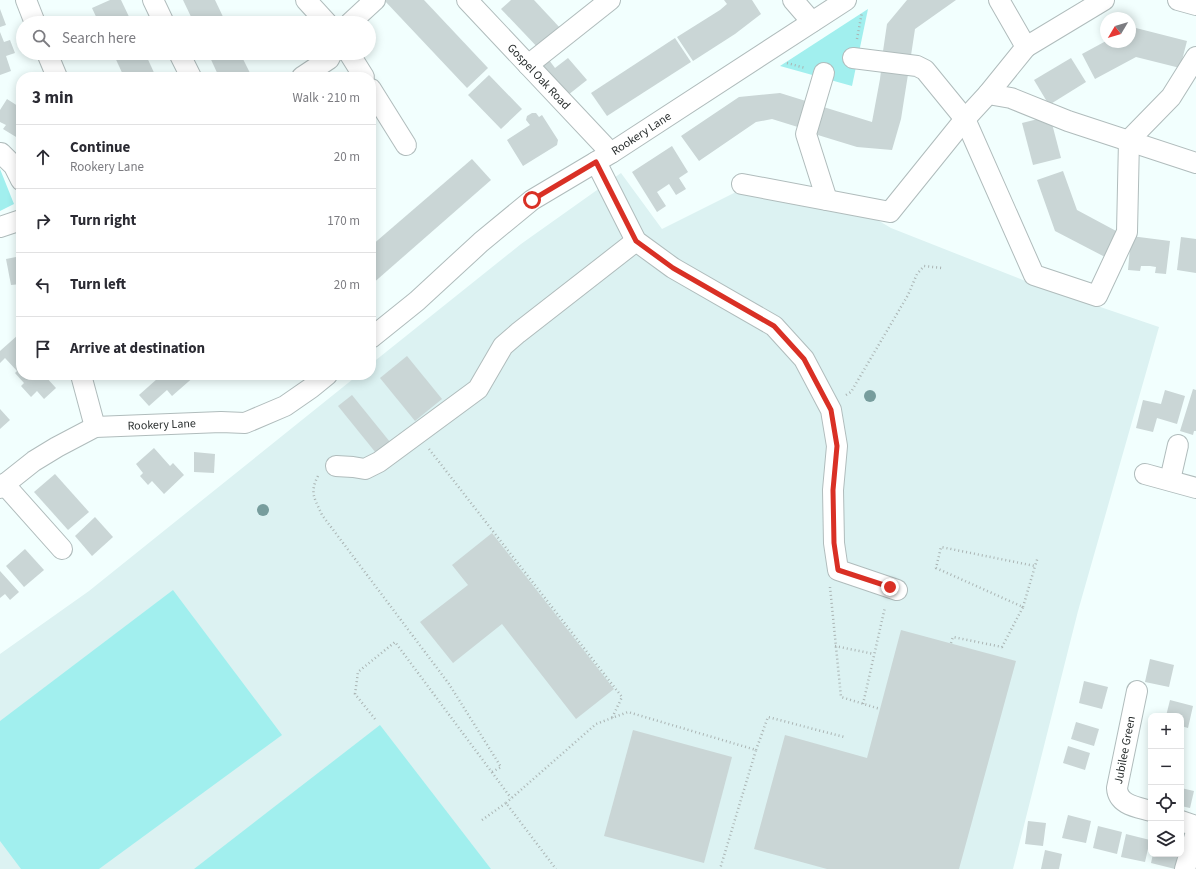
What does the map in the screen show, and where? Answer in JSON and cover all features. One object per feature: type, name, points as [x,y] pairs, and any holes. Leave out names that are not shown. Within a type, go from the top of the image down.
[{"type":"street","points":[[26,0],[32,16]]},
{"type":"street","points":[[153,0],[161,16]]},
{"type":"street","points":[[306,0],[320,16]]},
{"type":"street","points":[[358,16],[375,0]]},
{"type":"street","name":"Gospel Oak Road","points":[[467,0],[528,65],[604,158],[636,241]]},
{"type":"street","points":[[528,65],[610,0]]},
{"type":"street","points":[[793,0],[812,22]]},
{"type":"street","name":"Rookery Lane","points":[[376,334],[481,242],[532,200],[604,158],[846,0]]},
{"type":"street","points":[[999,0],[1026,47]]},
{"type":"street","points":[[742,184],[890,212],[965,119],[988,94],[1026,47],[1104,0]]},
{"type":"street","points":[[1178,0],[1196,5]]},
{"type":"street","points":[[853,58],[917,66],[925,70],[965,119],[1034,275],[1097,296],[1126,232],[1130,140],[1171,97],[1196,57]]},
{"type":"street","points":[[51,60],[55,72]]},
{"type":"street","points":[[182,60],[188,72]]},
{"type":"street","points":[[310,72],[328,60]]},
{"type":"street","points":[[353,60],[361,72]]},
{"type":"street","points":[[824,73],[806,134],[827,200]]},
{"type":"street","points":[[988,94],[1011,98],[1068,121],[1130,140],[1196,163]]},
{"type":"street","points":[[376,97],[406,145]]},
{"type":"street","points":[[1,153],[16,170]]},
{"type":"street","points":[[0,227],[16,222]]},
{"type":"street","points":[[336,466],[365,469],[380,462],[478,388],[503,346],[636,241],[673,268],[774,326],[804,359],[831,410],[837,446],[833,490],[834,543],[838,570],[894,588]]},
{"type":"street","points":[[82,380],[95,428]]},
{"type":"street","name":"Rookery Lane","points":[[2,486],[34,461],[57,447],[95,428],[122,425],[221,422],[245,423],[285,406],[321,380]]},
{"type":"street","points":[[1170,480],[1178,445]]},
{"type":"street","points":[[1145,474],[1196,488]]},
{"type":"street","points":[[2,486],[62,549]]},
{"type":"street","name":"Jubilee Green","points":[[1137,691],[1117,788],[1118,794],[1126,803],[1148,810]]},
{"type":"street","points":[[1184,822],[1196,826]]},
{"type":"street","points":[[1185,869],[1196,832]]},
{"type":"path","points":[[828,405],[851,392],[908,295],[917,274],[924,266],[942,268]]},
{"type":"path","points":[[417,434],[622,697],[612,718]]},
{"type":"path","points":[[336,466],[322,470],[314,484],[312,494],[322,514],[449,684],[501,767],[492,772]]},
{"type":"path","points":[[1023,607],[936,568],[941,547],[1035,566]]},
{"type":"path","points":[[951,644],[953,637],[1002,647],[1023,607],[1038,557]]},
{"type":"path","points":[[838,570],[829,580],[841,697],[880,709]]},
{"type":"path","points":[[863,704],[874,654],[894,588]]},
{"type":"path","points":[[375,718],[355,694],[358,672],[395,642],[511,798]]},
{"type":"path","points":[[835,646],[874,654]]},
{"type":"path","points":[[482,820],[506,803],[596,724],[628,712],[756,750]]},
{"type":"path","points":[[720,869],[756,750],[768,717],[844,737]]},
{"type":"path","points":[[506,803],[556,869]]},
{"type":"shaded area","points":[[868,9],[852,86],[780,66]]},
{"type":"shaded area","points":[[0,169],[14,204],[0,211]]},
{"type":"shaded area","points":[[621,173],[662,229],[738,191],[862,211],[891,228],[1033,284],[1159,327],[1078,611],[1013,869],[0,869],[0,654],[89,591],[352,380],[376,380],[376,360],[521,244]]},
{"type":"shaded area","points":[[173,590],[282,735],[99,869],[21,869],[0,841],[0,721]]},
{"type":"shaded area","points":[[380,725],[491,869],[194,869]]},
{"type":"building","points":[[110,0],[121,0],[129,16],[96,16],[92,8]]},
{"type":"building","points":[[183,0],[215,0],[223,16],[191,16]]},
{"type":"building","points":[[384,0],[424,0],[488,68],[467,88]]},
{"type":"building","points":[[511,0],[534,0],[562,30],[541,51],[501,9]]},
{"type":"building","points":[[724,0],[752,0],[761,14],[735,34],[693,61],[677,37],[720,10],[727,4]]},
{"type":"building","points":[[907,0],[956,0],[915,29],[910,62],[882,58],[887,24]]},
{"type":"building","points":[[0,9],[6,25],[0,27]]},
{"type":"building","points":[[1136,28],[1187,41],[1180,68],[1136,57],[1095,79],[1082,54],[1100,44],[1100,48],[1136,48]]},
{"type":"building","points":[[0,32],[4,42],[10,40],[15,53],[6,56],[11,71],[0,75]]},
{"type":"building","points":[[675,38],[691,62],[607,116],[591,93]]},
{"type":"building","points":[[568,58],[587,80],[568,95],[542,65],[549,60],[555,68]]},
{"type":"building","points":[[1071,58],[1086,82],[1049,105],[1034,80]]},
{"type":"building","points":[[116,60],[148,60],[154,72],[122,72]]},
{"type":"building","points":[[211,60],[244,60],[250,72],[217,72]]},
{"type":"building","points":[[882,63],[909,68],[901,119],[892,150],[857,147],[808,132],[817,105],[872,122]]},
{"type":"building","points":[[489,75],[522,109],[501,129],[468,95]]},
{"type":"building","points":[[780,93],[809,102],[801,128],[772,119],[756,122],[699,161],[681,136],[739,97]]},
{"type":"building","points":[[7,99],[16,105],[16,137],[3,129],[6,125],[0,122],[0,110]]},
{"type":"building","points":[[532,113],[536,113],[539,117],[542,115],[558,140],[557,145],[523,166],[507,140],[530,125],[526,120],[527,116]]},
{"type":"building","points":[[1050,116],[1061,158],[1033,165],[1022,123]]},
{"type":"building","points":[[672,146],[688,172],[679,178],[686,189],[676,195],[669,184],[657,192],[666,206],[657,212],[632,172]]},
{"type":"building","points":[[472,159],[491,180],[376,281],[376,242]]},
{"type":"building","points":[[1063,171],[1077,210],[1118,232],[1105,257],[1055,231],[1037,180]]},
{"type":"building","points":[[1131,236],[1170,241],[1166,274],[1155,273],[1156,267],[1150,266],[1141,266],[1140,271],[1128,270]]},
{"type":"building","points":[[1181,237],[1196,239],[1196,273],[1177,270]]},
{"type":"building","points":[[16,257],[16,284],[11,285],[6,259]]},
{"type":"building","points":[[16,337],[16,370],[5,358],[0,363],[0,351]]},
{"type":"building","points":[[407,356],[442,399],[415,421],[380,378]]},
{"type":"building","points":[[21,380],[49,380],[56,388],[44,399],[37,391],[31,397],[21,386],[24,383]]},
{"type":"building","points":[[156,380],[190,380],[172,396],[167,390],[149,406],[139,395]]},
{"type":"building","points":[[1193,389],[1196,390],[1196,431],[1194,431],[1193,435],[1180,431]]},
{"type":"building","points":[[1165,390],[1185,396],[1177,424],[1157,418],[1153,432],[1136,428],[1143,400],[1161,404]]},
{"type":"building","points":[[352,395],[390,442],[376,453],[338,406]]},
{"type":"building","points":[[0,409],[10,420],[0,429]]},
{"type":"building","points":[[154,448],[170,466],[173,463],[184,475],[164,494],[152,481],[148,485],[140,476],[143,473],[136,464]]},
{"type":"building","points":[[194,452],[215,454],[214,473],[194,472]]},
{"type":"building","points":[[55,474],[89,512],[68,530],[34,492]]},
{"type":"building","points":[[95,517],[113,537],[92,556],[75,536]]},
{"type":"building","points":[[492,533],[614,689],[576,719],[502,624],[453,663],[420,622],[468,585],[452,565]]},
{"type":"building","points":[[25,549],[44,570],[24,587],[6,566]]},
{"type":"building","points":[[0,571],[19,592],[10,600],[5,594],[0,598]]},
{"type":"building","points":[[901,630],[1016,661],[959,869],[827,869],[754,849],[785,735],[867,758]]},
{"type":"building","points":[[1150,659],[1174,665],[1169,687],[1145,682]]},
{"type":"building","points":[[1084,681],[1108,687],[1102,709],[1079,703]]},
{"type":"building","points":[[1170,700],[1193,706],[1188,728],[1184,727],[1184,713],[1167,713]]},
{"type":"building","points":[[1076,722],[1099,729],[1094,746],[1071,739]]},
{"type":"building","points":[[633,730],[732,757],[704,863],[604,836]]},
{"type":"building","points":[[1068,746],[1090,753],[1085,770],[1063,763]]},
{"type":"building","points":[[1184,789],[1194,791],[1190,808],[1184,807]]},
{"type":"building","points":[[1068,815],[1091,821],[1086,843],[1062,838]]},
{"type":"building","points":[[1028,821],[1046,823],[1043,846],[1025,844]]},
{"type":"building","points":[[1098,826],[1122,832],[1117,854],[1093,848]]},
{"type":"building","points":[[1126,834],[1148,840],[1148,849],[1145,862],[1121,857]]},
{"type":"building","points":[[1045,850],[1062,854],[1059,869],[1041,869]]},
{"type":"building","points":[[1152,857],[1177,857],[1175,869],[1151,863]]},
{"type":"route","points":[[532,200],[596,162],[636,241],[673,268],[774,326],[804,359],[831,410],[837,446],[833,490],[834,543],[838,570],[890,587]]}]
